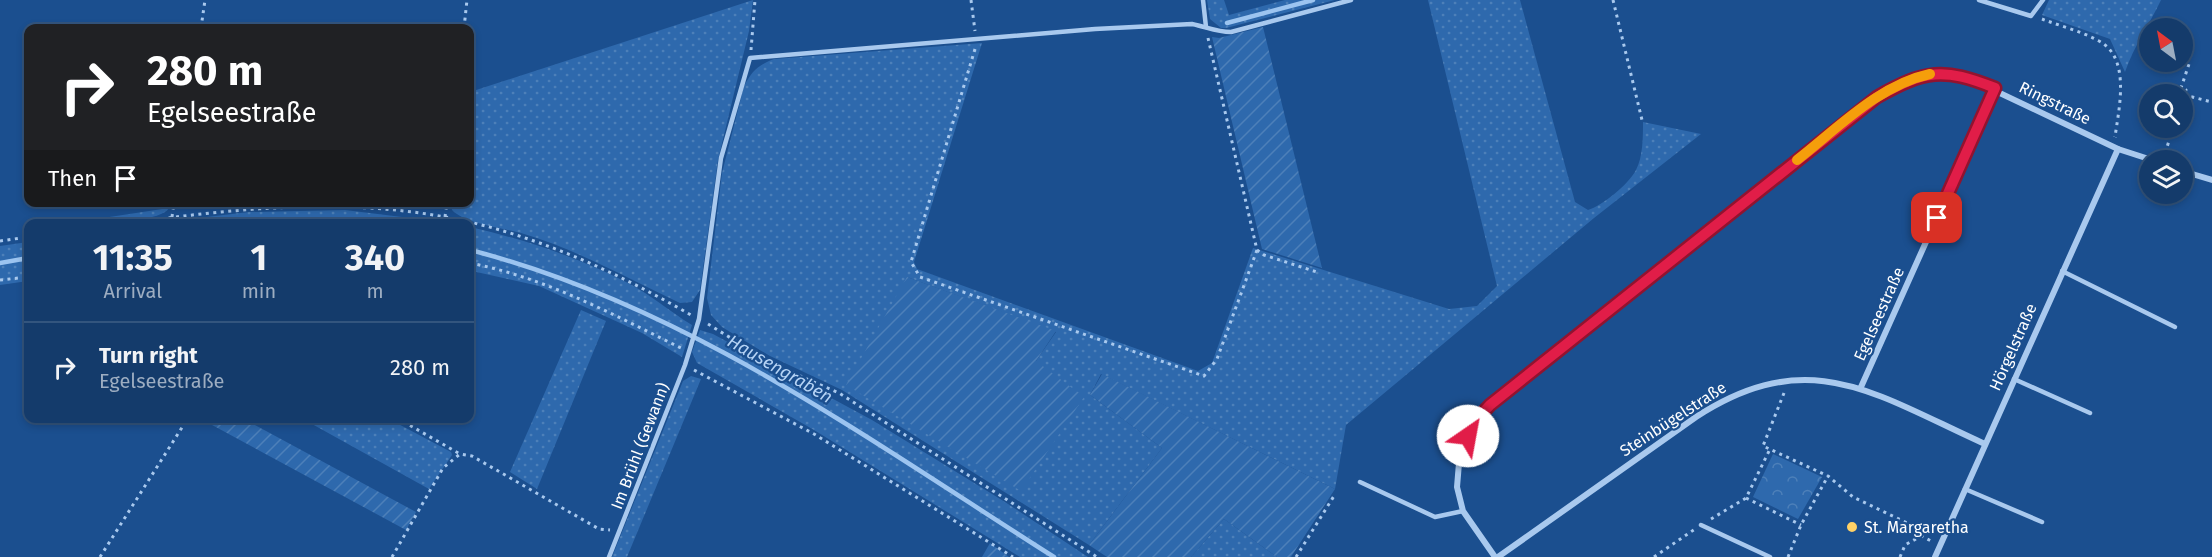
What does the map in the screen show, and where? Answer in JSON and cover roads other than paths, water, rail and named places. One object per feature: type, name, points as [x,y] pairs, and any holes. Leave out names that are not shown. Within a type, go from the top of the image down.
[{"type":"street","name":"Ringstraße","points":[[1497,557],[1463,511],[1457,487],[1459,463],[1476,420],[1490,405],[1584,328],[1877,97],[1909,79],[1935,74],[1966,77],[1995,88],[2114,148],[2139,156]]},
{"type":"street","name":"Egelseestraße","points":[[1860,387],[1995,88]]},
{"type":"street","name":"Hörgelstraße","points":[[1935,557],[2114,148]]},
{"type":"street","points":[[2193,174],[2212,180]]},
{"type":"street","name":"Steinbügelstraße","points":[[1497,557],[1724,399],[1757,385],[1789,380],[1824,380],[1860,387],[1985,444]]},
{"type":"lane","points":[[1203,0],[1206,27],[1212,32],[1231,32],[1351,0]]},
{"type":"lane","points":[[1979,0],[2031,16],[2043,0]]},
{"type":"lane","name":"Im Brühl (Gewann)","points":[[609,557],[685,365],[696,330],[721,158],[750,58],[1095,29],[1192,24],[1206,27]]},
{"type":"lane","points":[[2062,271],[2175,327]]},
{"type":"lane","points":[[2014,379],[2090,413]]},
{"type":"lane","points":[[1360,482],[1435,517],[1463,511]]},
{"type":"lane","points":[[1965,489],[2042,522]]},
{"type":"lane","points":[[1701,525],[1770,557]]},
{"type":"waterway","points":[[1227,23],[1313,0]]},
{"type":"waterway","name":"Hausengraben","points":[[474,251],[549,274],[626,305],[700,340],[845,423],[1054,557]]},
{"type":"waterway","name":"Hausengraben","points":[[0,263],[24,259]]},
{"type":"place","name":"St. Margaretha","points":[[1852,527]]}]
